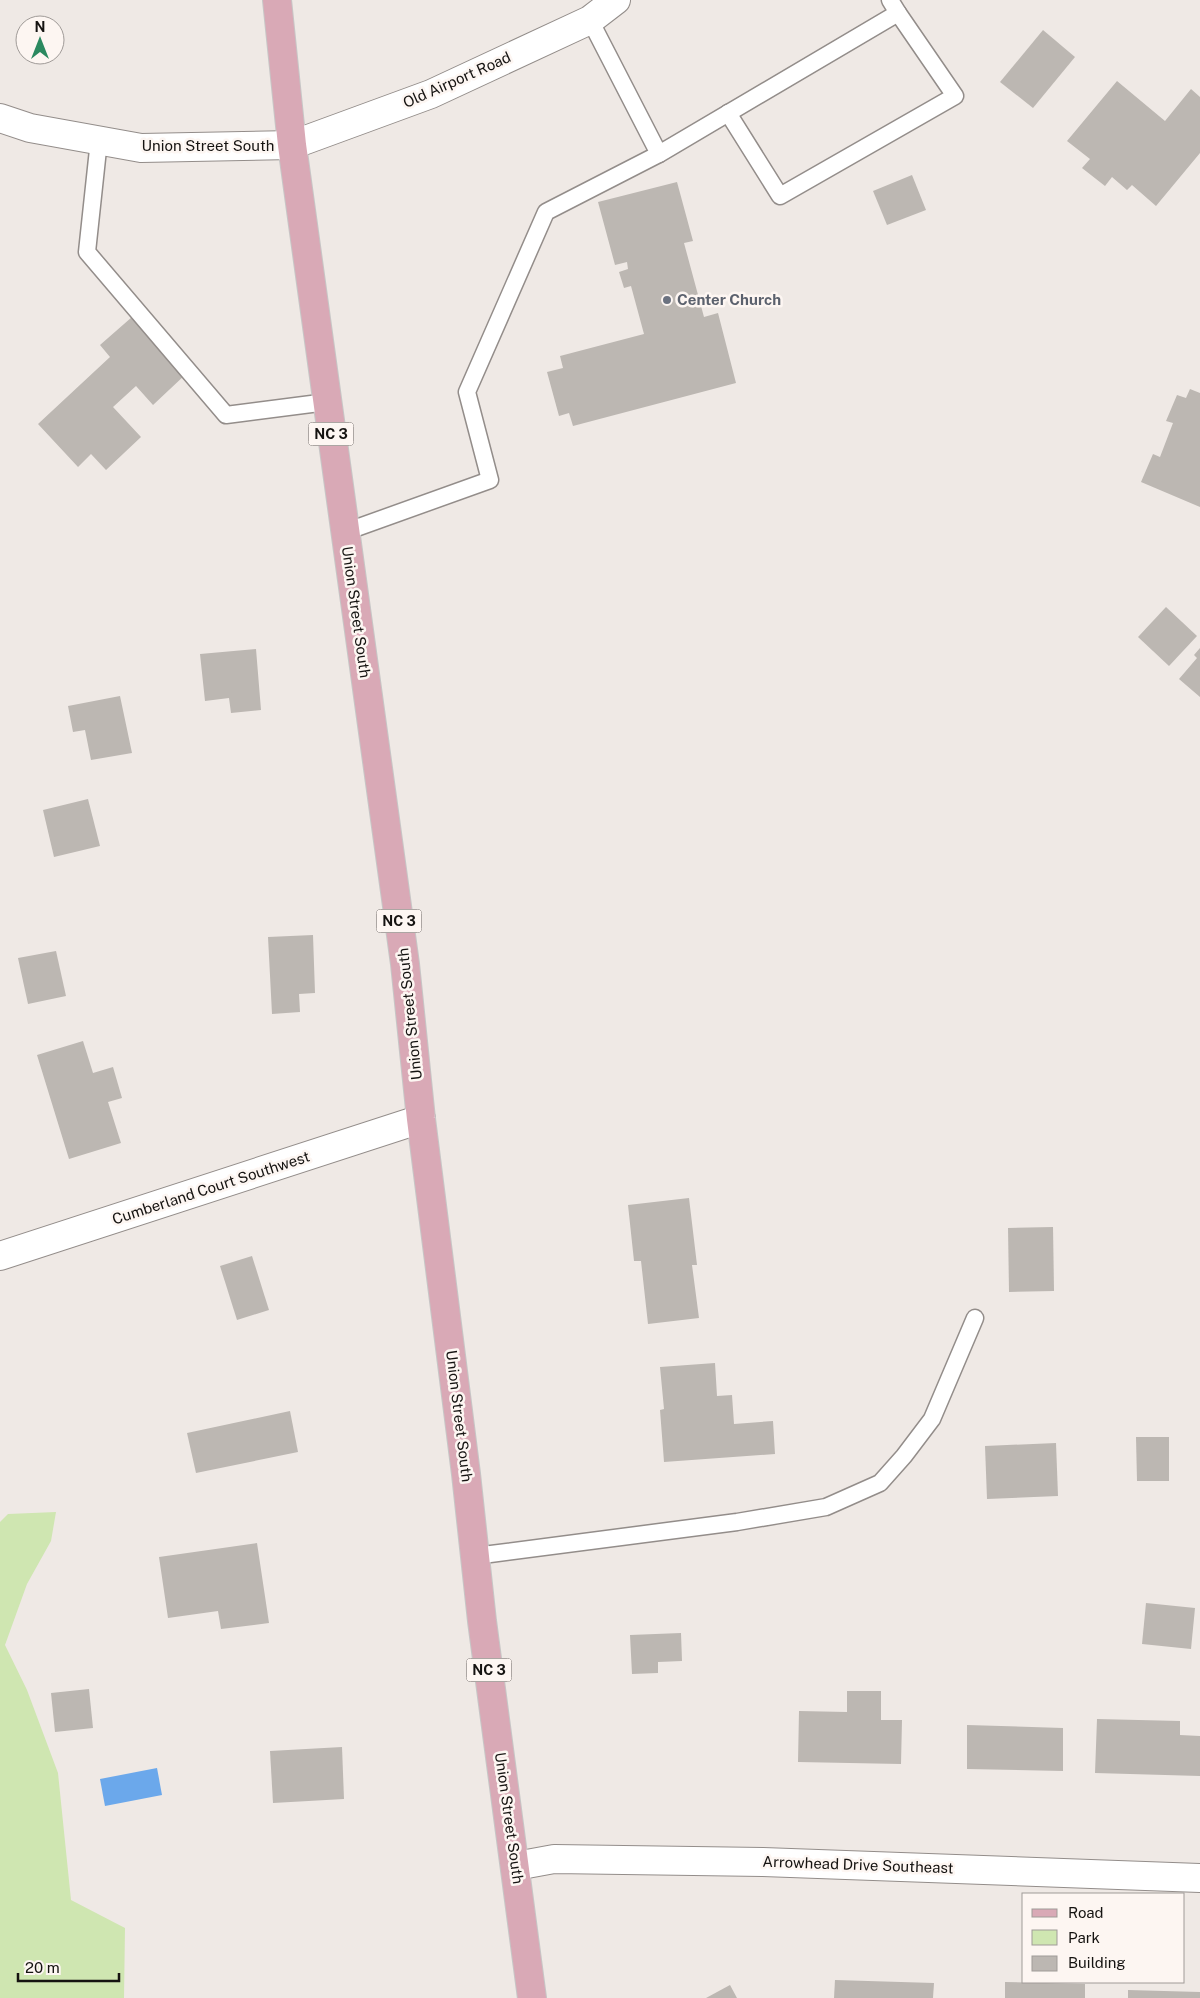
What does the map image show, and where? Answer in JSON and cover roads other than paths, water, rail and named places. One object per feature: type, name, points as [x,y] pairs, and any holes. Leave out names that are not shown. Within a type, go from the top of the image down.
[{"type":"main road","name":"NC 3","points":[[277,0],[292,145]]},
{"type":"main road","name":"Union Street South","points":[[292,145],[405,964],[421,1119],[499,1752],[516,1866],[532,1998]]},
{"type":"street","name":"Old Airport Road","points":[[292,145],[431,94],[590,20],[616,0]]},
{"type":"street","name":"Union Street South","points":[[0,118],[30,128],[141,148],[292,145]]},
{"type":"street","name":"Cumberland Court Southwest","points":[[0,1256],[421,1119]]},
{"type":"street","name":"Arrowhead Drive Southeast","points":[[516,1866],[554,1860],[763,1862],[1200,1878]]},
{"type":"lane","points":[[345,532],[490,480],[467,392],[546,212],[659,154],[728,113],[894,6],[955,96],[780,196],[728,113]]},
{"type":"lane","points":[[590,20],[659,154]]},
{"type":"lane","points":[[99,140],[87,252],[226,415],[327,402]]},
{"type":"lane","points":[[475,1556],[737,1522],[826,1507],[880,1483],[904,1456],[932,1418],[975,1318]]},
{"type":"water","points":[[157,1768],[162,1795],[105,1806],[100,1779]]},
{"type":"place","name":"Center Church","points":[[667,300]]}]
